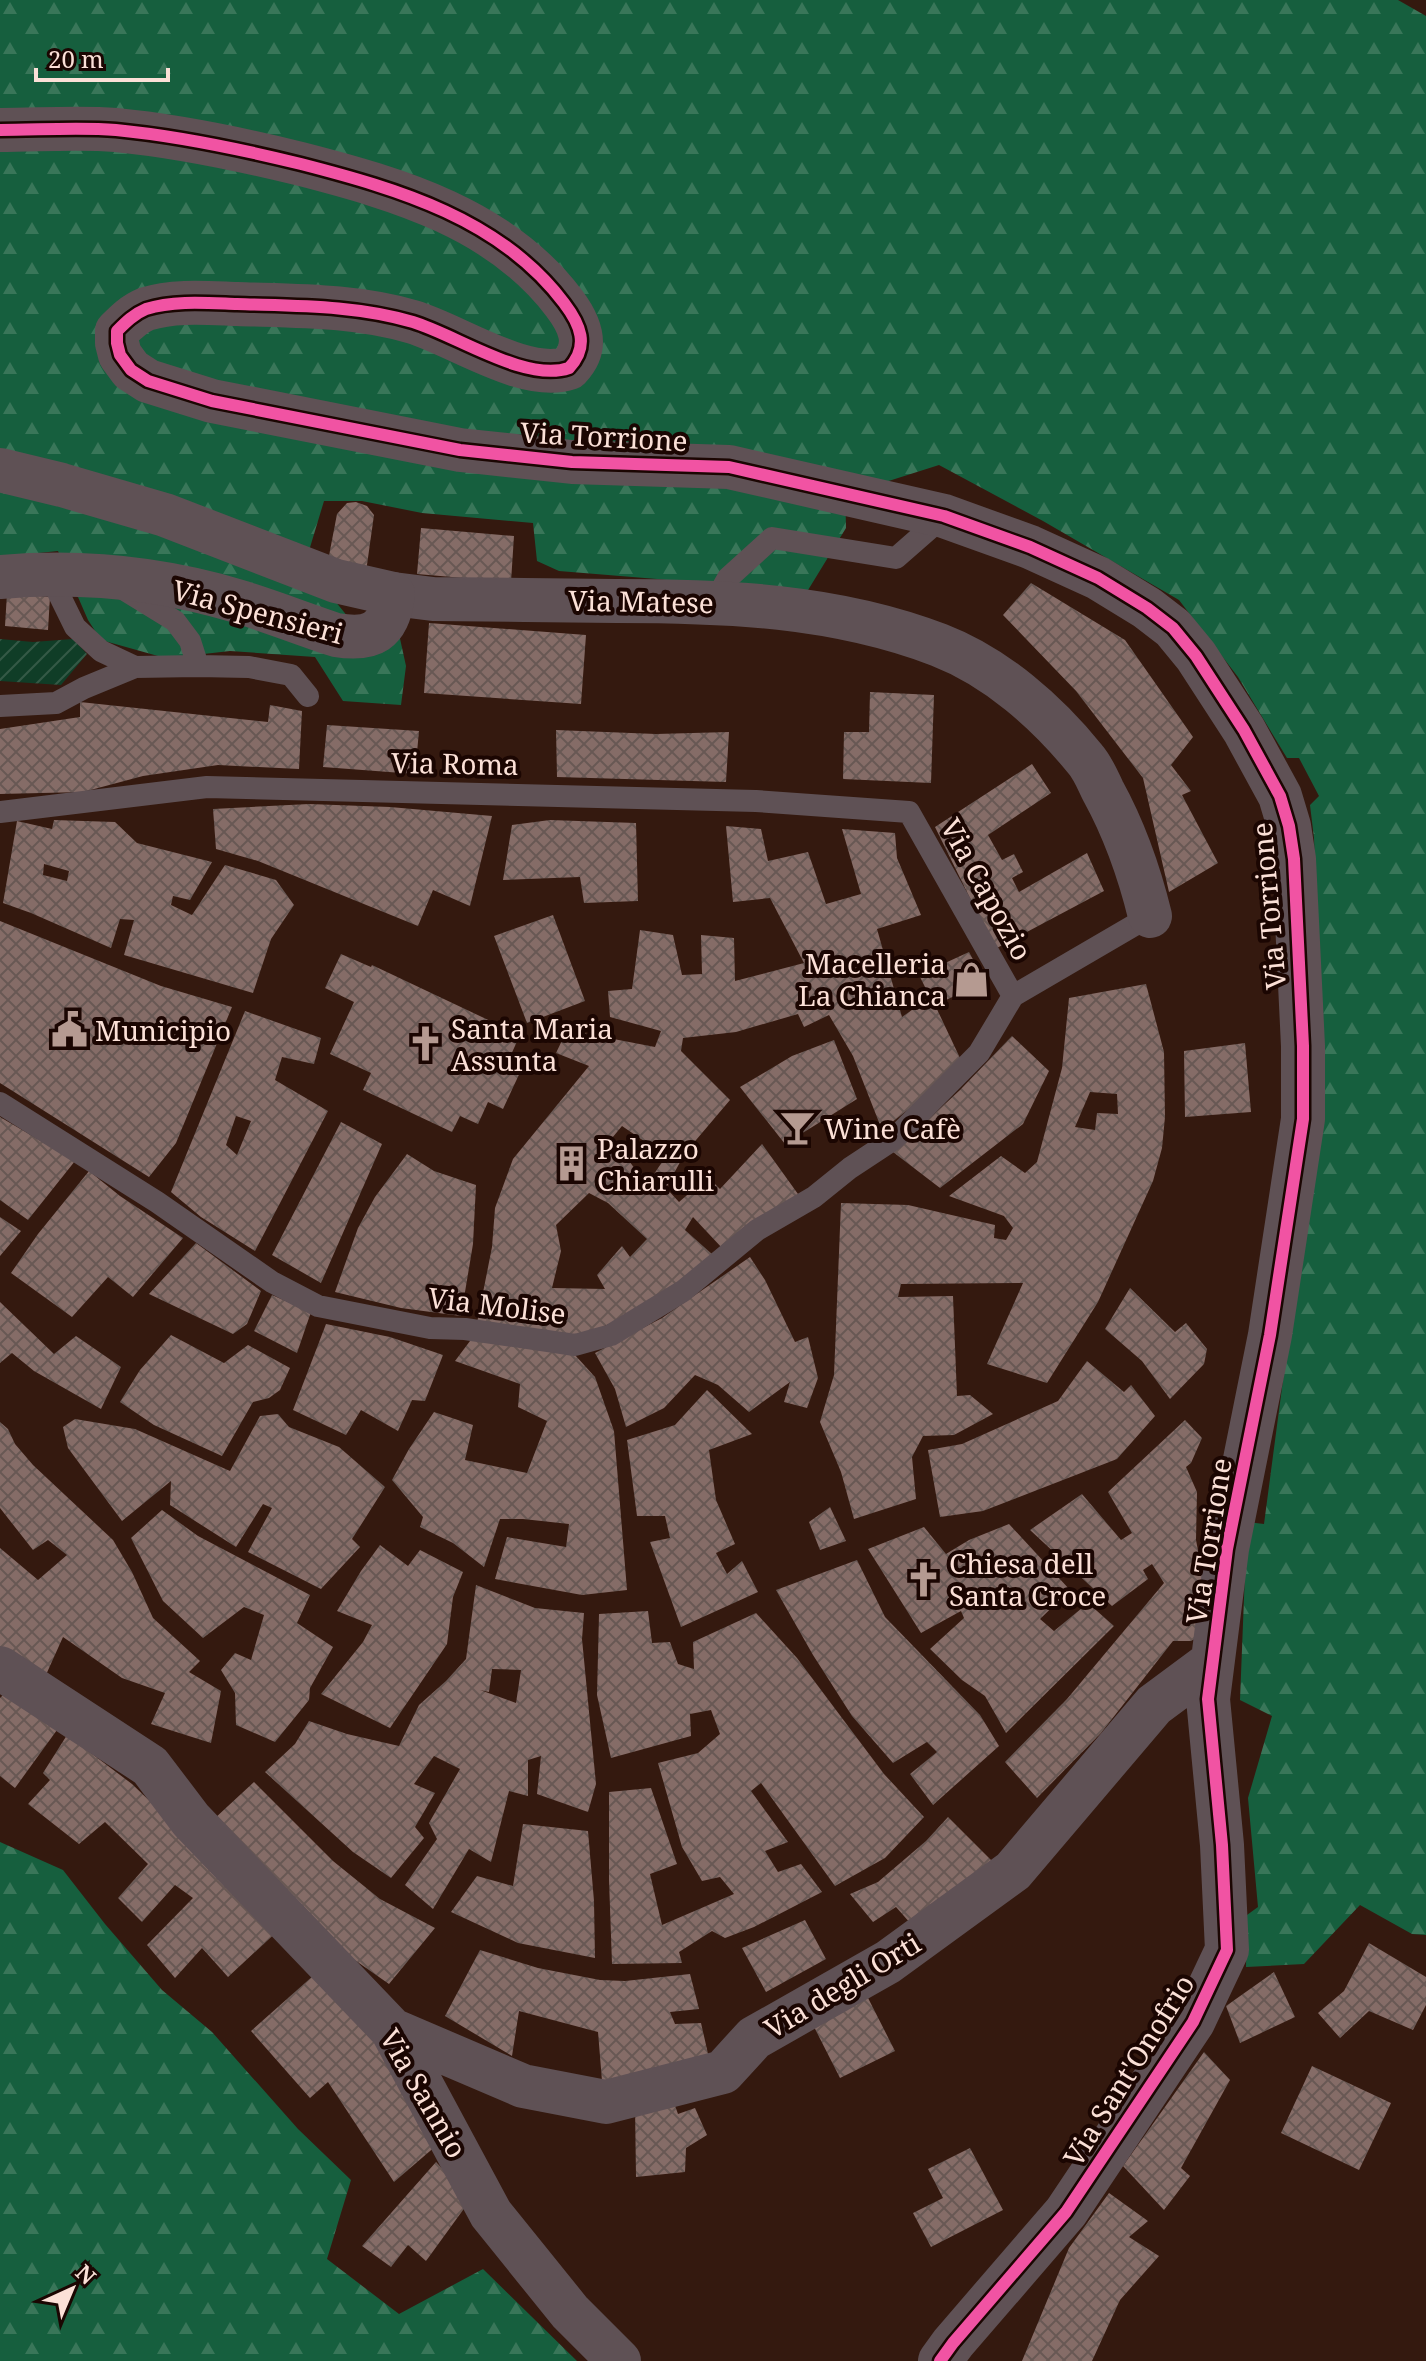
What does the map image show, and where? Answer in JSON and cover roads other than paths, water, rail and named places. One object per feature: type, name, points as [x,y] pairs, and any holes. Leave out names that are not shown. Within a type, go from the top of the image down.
[{"type":"street","name":"Via Torrione","points":[[0,130],[113,130],[187,139],[264,155],[404,193],[477,227],[526,261],[553,287],[574,318],[580,334],[580,353],[569,368],[540,371],[522,367],[425,326],[372,312],[301,306],[172,304],[134,314],[117,331],[120,355],[131,370],[148,381],[212,401],[460,450],[572,462],[729,467],[944,516],[1065,561],[1109,584],[1164,620],[1196,656],[1274,782],[1289,826],[1296,894],[1303,1119],[1270,1335],[1227,1549],[1212,1662]]},
{"type":"street","name":"Via Matese","points":[[0,470],[165,515],[336,581],[393,594],[433,599],[715,601],[797,609],[882,626],[941,645],[991,672],[1042,712],[1087,761],[1121,824],[1140,874],[1150,916]]},
{"type":"street","name":"Via Spensieri","points":[[0,577],[49,574],[101,576],[209,594],[348,637],[368,636],[382,627],[391,610],[393,594]]},
{"type":"street","name":"Via degli Orti","points":[[392,2030],[523,2086],[606,2102],[723,2072],[754,2038],[888,1962],[1013,1871],[1154,1705],[1212,1662]]},
{"type":"street","name":"Via Sant'Onofrio","points":[[940,2361],[1066,2212],[1193,2022],[1227,1950],[1222,1845],[1208,1699],[1212,1662]]},
{"type":"street","name":"Via Sannio","points":[[0,1668],[150,1766],[191,1820],[392,2030],[491,2214],[570,2312],[619,2361]]},
{"type":"lane","points":[[715,601],[728,578],[772,538],[896,558],[944,516]]},
{"type":"lane","points":[[49,574],[75,627],[101,651],[135,667]]},
{"type":"lane","points":[[101,576],[175,621],[190,641],[198,666]]},
{"type":"lane","points":[[0,706],[56,703],[135,667],[249,667],[291,675],[308,696]]},
{"type":"lane","name":"Via Roma","points":[[0,812],[207,787],[756,801],[909,812]]},
{"type":"lane","name":"Via Capozio","points":[[909,812],[1013,996]]},
{"type":"lane","points":[[1013,996],[1150,916]]},
{"type":"lane","name":"Via Molise","points":[[0,1103],[157,1202],[272,1282],[318,1306],[430,1328],[465,1329],[575,1345],[611,1335],[683,1291],[757,1230],[814,1197],[894,1139],[979,1053],[1013,996]]},
{"type":"place","name":"Macelleria La Chianca","points":[[972,979]]},
{"type":"place","name":"Municipio","points":[[69,1030]]},
{"type":"place","name":"Santa Maria Assunta","points":[[425,1044]]},
{"type":"place","name":"Wine Cafè","points":[[798,1128]]},
{"type":"place","name":"Palazzo Chiarulli","points":[[571,1164]]},
{"type":"place","name":"Chiesa dell Santa Croce","points":[[923,1579]]}]
